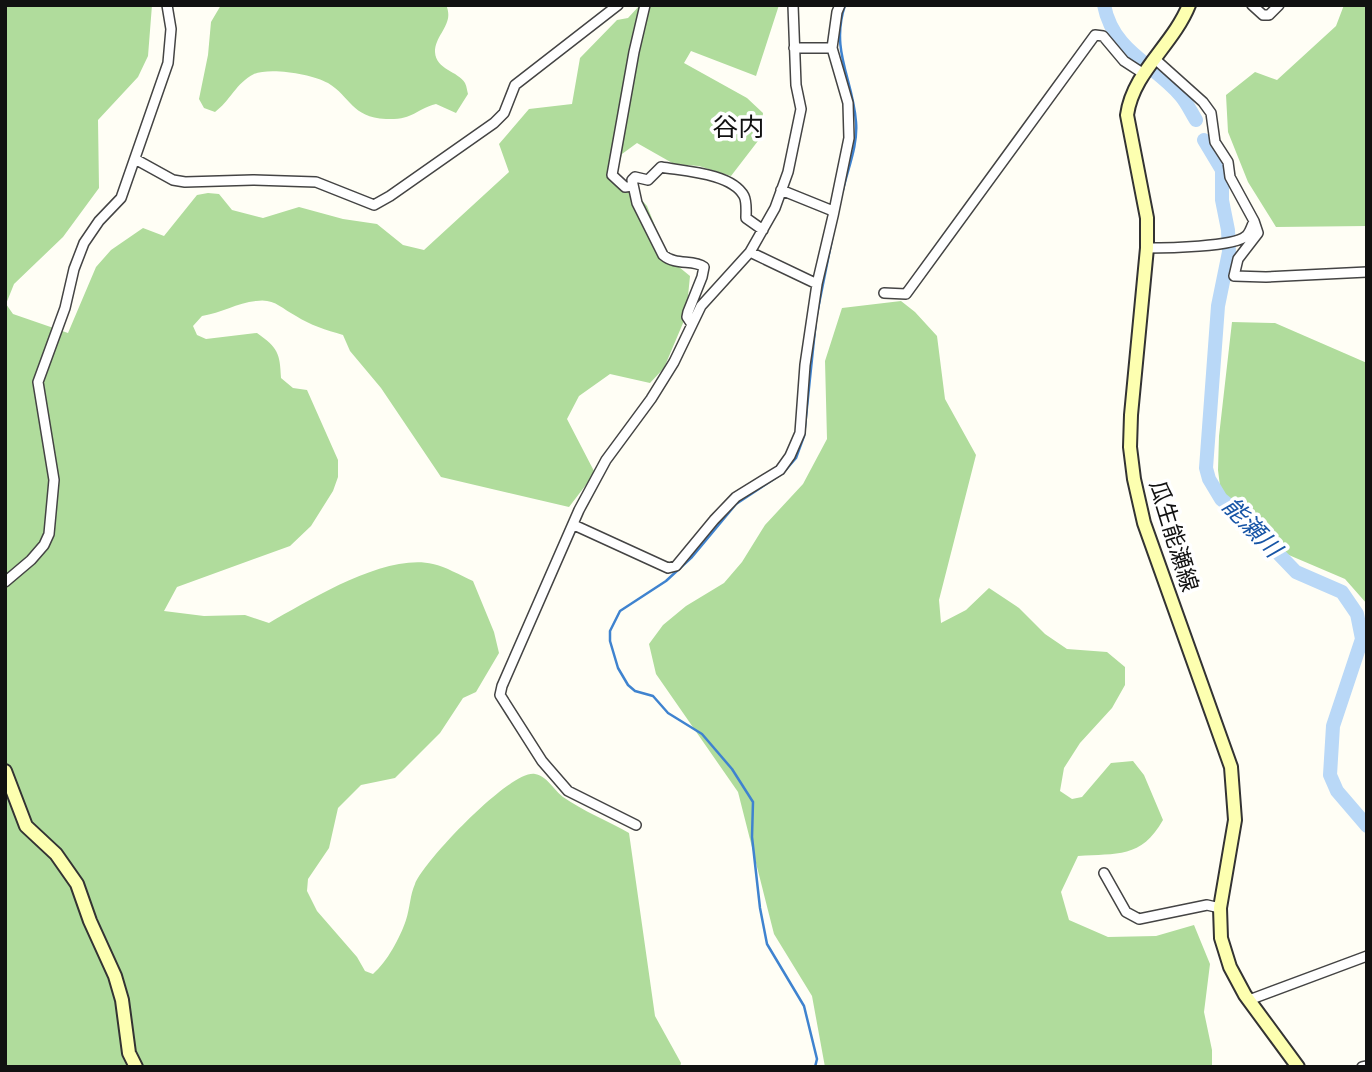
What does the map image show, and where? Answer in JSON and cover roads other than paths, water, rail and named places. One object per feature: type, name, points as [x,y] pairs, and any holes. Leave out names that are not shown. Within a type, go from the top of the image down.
[{"type":"main road","name":"瓜生能瀬線","points":[[1189,5],[1179,26],[1129,98],[1127,115],[1147,218],[1147,248],[1130,447],[1144,523],[1231,767],[1235,820],[1220,908],[1221,938],[1230,967],[1249,1000],[1298,1067]]},
{"type":"main road","points":[[5,771],[26,826],[56,854],[77,884],[90,921],[116,976],[129,1053],[136,1067]]},
{"type":"street","points":[[5,582],[31,560],[50,534],[54,480],[38,382],[65,308],[74,269],[84,243],[99,221],[121,198],[168,63],[171,29],[167,5]]},
{"type":"street","points":[[135,159],[173,180],[316,182],[374,205],[494,123],[504,113],[515,85],[618,5]]},
{"type":"street","points":[[632,186],[625,187],[612,175],[645,5]]},
{"type":"street","points":[[636,825],[568,792],[542,761],[500,695],[579,510],[606,460],[652,399],[674,362],[701,306],[750,252],[763,230],[780,190],[791,159],[801,109],[796,85],[793,5]]},
{"type":"street","points":[[574,525],[668,568],[676,566],[736,497],[780,470],[790,456],[800,433],[805,365],[817,284],[849,138],[848,103],[832,48],[840,5]]},
{"type":"street","points":[[1252,5],[1263,15],[1269,15],[1279,5]]},
{"type":"street","points":[[884,293],[906,294],[1095,35],[1103,36],[1124,61],[1144,74]]},
{"type":"street","points":[[794,48],[832,48]]},
{"type":"street","points":[[1155,59],[1203,102],[1211,113],[1215,142],[1228,162],[1230,177],[1254,221],[1258,233],[1238,259],[1234,276],[1367,272]]},
{"type":"street","points":[[691,323],[687,317],[688,312],[704,268],[696,263],[668,260],[663,255],[637,203],[632,186],[635,177],[648,180],[661,167],[718,176],[740,191],[744,197],[746,218],[763,230]]},
{"type":"street","points":[[780,190],[833,211]]},
{"type":"street","points":[[1147,248],[1181,249],[1235,242],[1246,236],[1254,221]]},
{"type":"street","points":[[750,252],[817,284]]},
{"type":"street","points":[[1104,873],[1126,912],[1139,919],[1207,905],[1220,908]]},
{"type":"street","points":[[1249,1000],[1367,956]]},
{"type":"waterway","points":[[843,190],[856,131],[854,106],[841,50],[841,21],[845,5]]},
{"type":"waterway","name":"能瀬川","points":[[1104,5],[1116,35],[1181,96],[1196,120]]},
{"type":"waterway","name":"能瀬川","points":[[1204,140],[1222,170],[1222,200],[1229,252],[1218,306],[1206,468],[1221,499],[1242,516],[1296,572],[1342,592],[1357,614],[1362,639],[1333,726],[1330,775],[1337,791],[1367,826]]},
{"type":"waterway","points":[[817,314],[833,234]]},
{"type":"waterway","points":[[815,1067],[817,1059],[804,1006],[767,944],[752,837],[753,802],[732,769],[702,734],[668,713],[653,696],[635,691],[628,685],[618,668],[610,641],[610,631],[620,611],[666,581],[692,557],[736,504],[783,473],[796,458],[804,436],[816,320]]},
{"type":"district","name":"谷内","points":[[738,127]]}]
